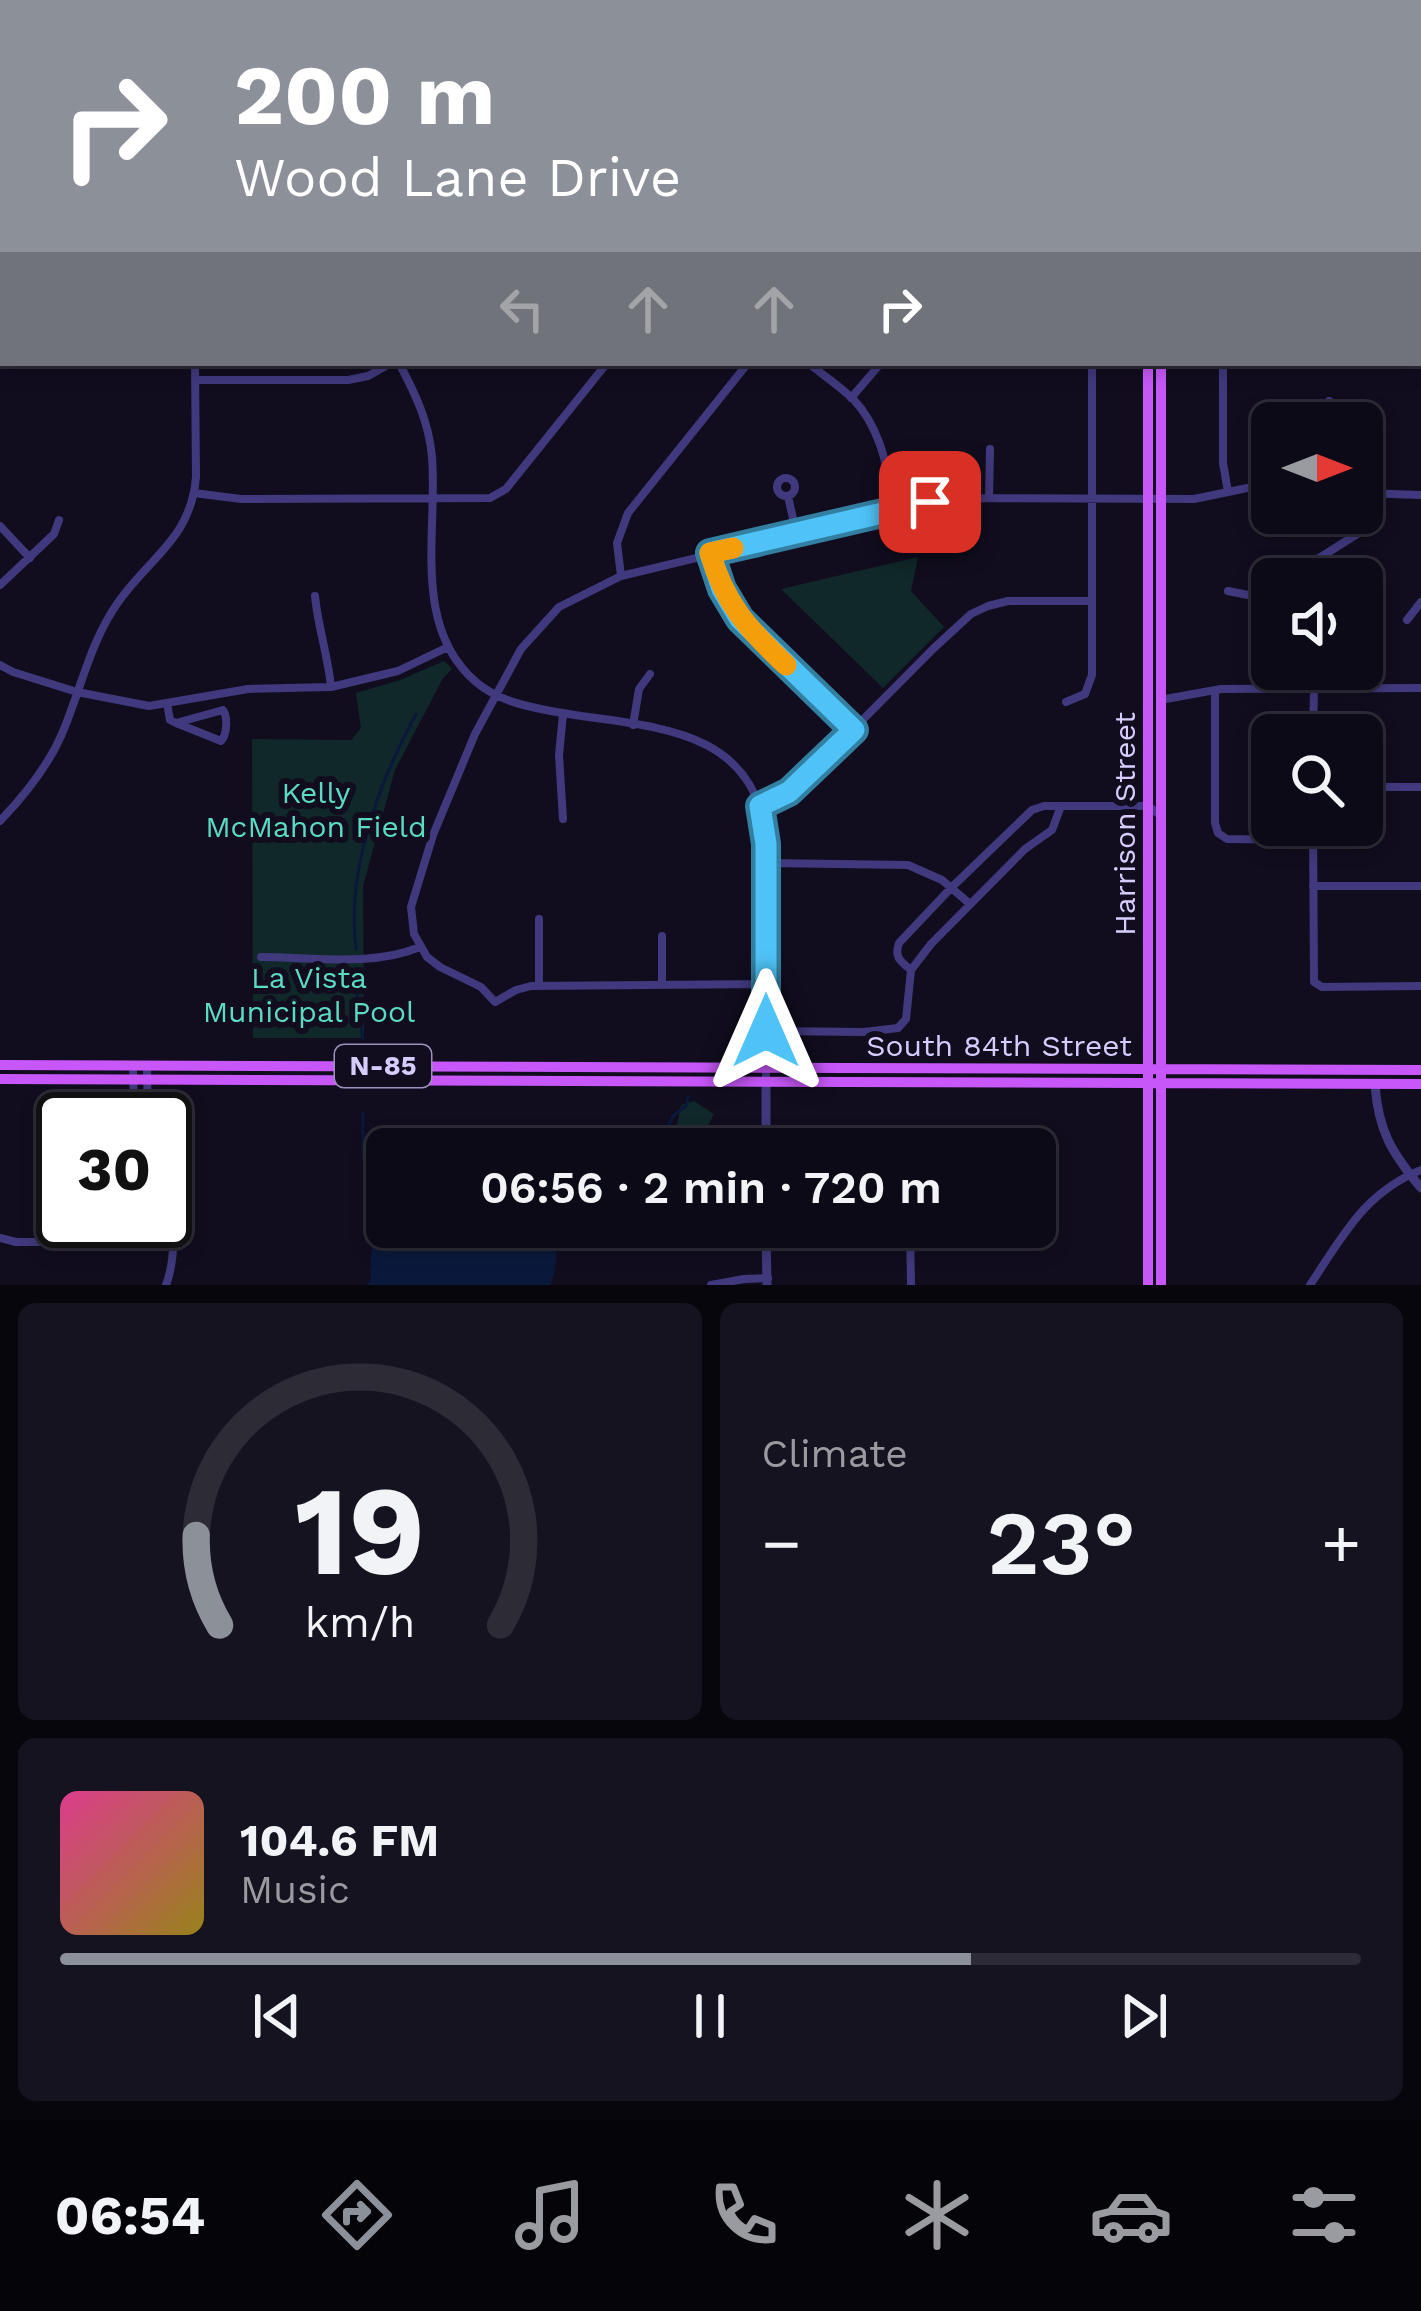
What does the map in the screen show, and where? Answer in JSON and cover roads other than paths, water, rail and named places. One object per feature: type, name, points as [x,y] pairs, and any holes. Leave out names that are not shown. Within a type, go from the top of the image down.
[{"type":"main road","name":"Harrison Street","points":[[1148,366],[1160,700],[1154,1070]]},
{"type":"main road","name":"Harrison Street","points":[[1148,1285],[1154,1070],[1148,693],[1161,366]]},
{"type":"main road","name":"South 84th Street","points":[[0,1065],[133,1072],[1154,1070],[1421,1077]]},
{"type":"main road","name":"South 84th Street","points":[[0,1079],[133,1072]]},
{"type":"main road","name":"South 84th Street","points":[[766,1074],[1154,1084],[1375,1084],[1421,1077]]},
{"type":"main road","name":"Harrison Street","points":[[1154,1084],[1161,1285]]},
{"type":"street","points":[[0,820],[46,764],[65,728],[104,624],[119,600],[172,543],[185,520],[194,493],[196,366]]},
{"type":"street","points":[[195,380],[348,380],[389,366]]},
{"type":"street","points":[[397,366],[418,398],[428,430],[432,587],[438,620],[448,647],[467,674],[495,695],[533,708],[683,734],[717,750],[743,775],[760,806],[766,863],[766,1128]]},
{"type":"street","points":[[194,493],[242,499],[484,499],[503,491],[602,366]]},
{"type":"street","points":[[621,576],[617,543],[628,513],[746,366]]},
{"type":"street","points":[[812,366],[851,398],[877,433],[896,508]]},
{"type":"street","points":[[851,398],[878,366]]},
{"type":"street","points":[[1066,702],[1085,694],[1091,683],[1092,366]]},
{"type":"street","points":[[1223,366],[1223,463],[1228,492]]},
{"type":"street","points":[[989,497],[990,448]]},
{"type":"street","points":[[766,984],[539,986],[516,990],[496,1002],[481,987],[437,964],[420,947],[410,916],[453,781],[495,695],[541,625],[573,599],[621,576],[896,508],[989,497],[1194,499],[1251,487]]},
{"type":"street","points":[[1383,494],[1421,495]]},
{"type":"street","points":[[788,496],[796,532]]},
{"type":"street","points":[[0,584],[54,534],[58,520]]},
{"type":"street","points":[[0,526],[30,558]]},
{"type":"street","points":[[1319,558],[1357,534]]},
{"type":"street","points":[[710,553],[722,589],[740,619],[854,730]]},
{"type":"street","points":[[1228,591],[1251,596]]},
{"type":"street","points":[[316,596],[331,687]]},
{"type":"street","points":[[760,806],[789,792],[976,611],[1008,602],[1091,601]]},
{"type":"street","points":[[1408,620],[1421,602]]},
{"type":"street","points":[[0,665],[77,692],[149,706],[248,689],[331,687],[398,670],[448,647]]},
{"type":"street","points":[[633,725],[639,689],[650,674]]},
{"type":"street","points":[[1383,688],[1421,688]]},
{"type":"street","points":[[1148,693],[1160,700],[1251,689]]},
{"type":"street","points":[[1215,690],[1215,823],[1221,836],[1251,840]]},
{"type":"street","points":[[167,704],[170,720],[176,723],[220,740],[226,730],[226,713],[176,723]]},
{"type":"street","points":[[563,714],[559,754],[563,819]]},
{"type":"street","points":[[1383,787],[1421,787]]},
{"type":"street","points":[[766,1031],[898,1028],[906,1019],[911,970],[1025,849],[1052,830],[1061,806]]},
{"type":"street","points":[[911,970],[898,960],[899,943],[1032,810],[1148,806],[1160,815]]},
{"type":"street","points":[[1313,846],[1313,977],[1317,985],[1421,986]]},
{"type":"street","points":[[766,863],[908,865],[932,874],[970,904]]},
{"type":"street","points":[[1313,886],[1421,886]]},
{"type":"street","points":[[539,919],[539,986]]},
{"type":"street","points":[[662,936],[662,985]]},
{"type":"street","points":[[261,957],[374,958],[420,947]]},
{"type":"street","points":[[133,1072],[133,1092]]},
{"type":"street","points":[[147,1072],[147,1092]]},
{"type":"street","points":[[1375,1084],[1387,1143],[1415,1172],[1421,1188]]},
{"type":"street","points":[[1310,1285],[1359,1211],[1388,1186],[1415,1172]]},
{"type":"street","points":[[0,1239],[36,1242]]},
{"type":"street","points":[[166,1285],[172,1248]]},
{"type":"street","points":[[711,1285],[744,1279],[768,1282],[767,1248]]},
{"type":"street","points":[[910,1248],[911,1285]]},
{"type":"water","points":[[372,1248],[556,1249],[550,1285],[367,1285]]},
{"type":"waterway","points":[[356,949],[356,889],[368,828],[416,714]]},
{"type":"waterway","points":[[357,968],[363,1039]]},
{"type":"waterway","points":[[667,1128],[687,1105],[688,1097]]},
{"type":"waterway","points":[[363,1113],[366,1167]]},
{"type":"park label","name":"Kelly McMahon Field","points":[[316,809]]},
{"type":"park label","name":"La Vista Municipal Pool","points":[[309,994]]}]
